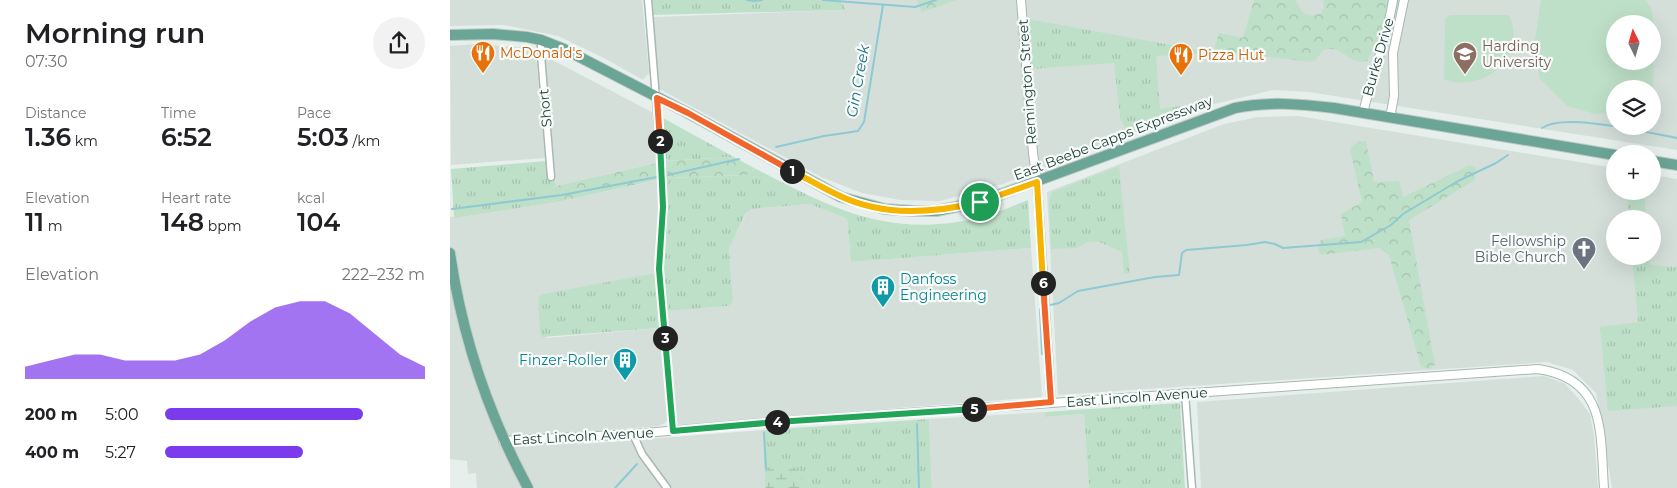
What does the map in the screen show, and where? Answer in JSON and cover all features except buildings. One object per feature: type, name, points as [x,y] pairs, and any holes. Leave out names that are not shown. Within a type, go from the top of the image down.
[{"type":"main road","name":"East Beebe Capps Expressway","points":[[450,35],[493,34],[541,40],[564,49],[688,113],[841,197],[885,209],[936,211],[980,202],[1234,108],[1252,104],[1293,104],[1334,108],[1606,154]]},
{"type":"main road","points":[[1661,162],[1677,165]]},
{"type":"main road","points":[[450,253],[468,342],[481,384],[504,441],[528,488]]},
{"type":"street","points":[[648,0],[657,98],[663,207],[659,269],[673,431]]},
{"type":"street","name":"Remington Street","points":[[1021,0],[1037,182],[1051,402]]},
{"type":"street","name":"Burks Drive","points":[[1362,113],[1382,49],[1393,0]]},
{"type":"street","name":"Burks Drive","points":[[1390,118],[1394,96],[1393,53],[1404,0]]},
{"type":"street","name":"Short","points":[[541,40],[551,177]]},
{"type":"street","name":"East Lincoln Avenue","points":[[504,441],[633,434],[1051,402],[1538,369],[1554,371],[1566,377],[1585,391],[1593,404],[1597,418],[1604,488]]},
{"type":"street","points":[[1185,393],[1192,488]]},
{"type":"street","points":[[633,434],[642,454],[667,488]]},
{"type":"shaded area","points":[[450,0],[642,0],[649,73],[643,80],[604,58],[558,36],[504,25],[450,26]]},
{"type":"shaded area","points":[[840,0],[1677,0],[1677,150],[1661,147],[1661,145],[1645,145],[1309,92],[1273,90],[1194,109],[1003,184],[940,201],[900,200],[862,193],[821,177],[658,88],[653,17],[846,10]]},
{"type":"shaded area","points":[[476,44],[527,48],[536,55],[545,158],[451,165],[450,46]]},
{"type":"shaded area","points":[[545,56],[663,118],[665,161],[556,186]]},
{"type":"shaded area","points":[[1298,116],[1606,167],[1606,200],[1661,200],[1661,176],[1677,179],[1677,488],[1612,488],[1596,393],[1573,370],[1547,362],[1058,395],[1047,192],[1224,124],[1258,117]]},
{"type":"shaded area","points":[[658,180],[660,212],[654,259],[655,273],[539,296],[538,300],[546,338],[660,328],[667,420],[658,426],[583,432],[584,444],[763,430],[765,488],[477,488],[476,473],[468,474],[467,461],[450,459],[450,217],[562,201]]},
{"type":"shaded area","points":[[810,204],[847,219],[851,262],[1031,248],[1042,397],[677,425],[667,311],[727,306],[733,300],[729,249],[748,210]]},
{"type":"shaded area","points":[[1544,376],[1564,383],[1590,414],[1594,436],[1598,488],[1201,488],[1197,402]]},
{"type":"shaded area","points":[[1045,412],[1046,417],[1084,414],[1089,488],[932,488],[929,419]]},
{"type":"green space","points":[[652,0],[840,0],[846,10],[653,15]]},
{"type":"green space","points":[[917,0],[957,0],[922,12]]},
{"type":"green space","points":[[1254,0],[1296,0],[1305,14],[1316,15],[1321,13],[1324,8],[1323,0],[1390,0],[1385,27],[1367,61],[1355,60],[1335,49],[1323,50],[1316,60],[1310,62],[1214,50],[1219,33],[1243,38]]},
{"type":"green space","points":[[1541,0],[1645,0],[1651,7],[1652,15],[1606,15],[1606,70],[1653,70],[1653,80],[1606,80],[1606,113],[1595,114],[1567,106],[1540,79],[1534,46]]},
{"type":"green space","points":[[1450,15],[1509,15],[1513,30],[1512,44],[1507,57],[1499,68],[1487,76],[1474,81],[1459,82],[1444,79],[1445,19]]},
{"type":"green space","points":[[1028,19],[1215,53],[1156,56],[1160,109],[1180,106],[1179,114],[1127,133],[1120,117],[1114,63],[1031,69]]},
{"type":"green space","points":[[663,118],[734,157],[665,161]]},
{"type":"green space","points":[[1366,141],[1374,182],[1399,181],[1403,197],[1470,165],[1476,168],[1475,180],[1409,220],[1435,365],[1429,369],[1421,367],[1389,255],[1379,248],[1321,255],[1318,249],[1321,240],[1345,236],[1341,214],[1362,202],[1350,149],[1357,142]]},
{"type":"green space","points":[[734,157],[754,168],[752,173],[747,175],[666,178],[562,201],[551,200],[546,195],[547,192],[556,186],[665,161]]},
{"type":"green space","points":[[546,161],[547,177],[555,177],[556,186],[547,192],[546,195],[553,201],[562,201],[454,218],[451,169]]},
{"type":"green space","points":[[1119,166],[1130,273],[1124,274],[1122,252],[1099,242],[1088,242],[1076,248],[1051,249],[1049,200],[1052,192]]},
{"type":"green space","points":[[754,168],[835,207],[887,222],[915,225],[945,224],[978,218],[1028,200],[1031,248],[851,262],[847,219],[810,204],[751,209],[746,213],[729,249],[733,300],[731,304],[727,306],[667,311],[663,259],[668,203],[666,178],[747,175]]},
{"type":"green space","points":[[1628,200],[1645,200],[1645,210],[1628,210]]},
{"type":"green space","points":[[1633,265],[1677,267],[1677,406],[1608,411],[1600,327],[1638,322]]},
{"type":"green space","points":[[655,273],[660,328],[542,337],[540,333],[539,296]]},
{"type":"green space","points":[[1180,403],[1185,488],[1089,488],[1084,414],[1045,417],[1045,412]]},
{"type":"green space","points":[[929,419],[932,488],[765,488],[763,430]]},
{"type":"green space","points":[[778,465],[790,466],[802,472],[799,488],[766,488],[765,471],[769,467]]},
{"type":"waterway","points":[[747,0],[762,0]]},
{"type":"waterway","name":"Gin Creek","points":[[823,0],[915,7],[936,0]]},
{"type":"waterway","name":"Gin Creek","points":[[776,147],[824,136],[858,131],[864,122],[883,5]]},
{"type":"waterway","points":[[1542,128],[1553,124],[1569,122],[1587,123],[1628,128],[1677,138]]},
{"type":"waterway","points":[[1050,305],[1059,303],[1078,291],[1155,277],[1179,275],[1182,253],[1186,250],[1265,242],[1283,248],[1361,242],[1391,225],[1403,214],[1458,181],[1496,163],[1508,155]]},
{"type":"waterway","name":"Gin Creek","points":[[668,175],[739,159]]},
{"type":"waterway","name":"Gin Creek","points":[[452,209],[562,195],[657,177]]},
{"type":"waterway","points":[[1040,309],[1042,354]]},
{"type":"waterway","points":[[917,424],[919,488]]},
{"type":"waterway","points":[[764,433],[766,469]]},
{"type":"waterway","points":[[615,488],[637,464]]},
{"type":"place","name":"McDonald's","points":[[483,74]]},
{"type":"place","name":"Harding University","points":[[1465,75]]},
{"type":"place","name":"Pizza Hut","points":[[1181,76]]},
{"type":"place","name":"Fellowship Bible Church","points":[[1584,270]]},
{"type":"place","name":"Danfoss Engineering","points":[[883,308]]},
{"type":"place","name":"Finzer-Roller","points":[[625,381]]},
{"type":"route","points":[[657,98],[841,197],[885,209],[914,211],[936,211],[980,202],[1037,182],[1051,402],[673,431],[659,269],[663,207],[657,98]]}]
